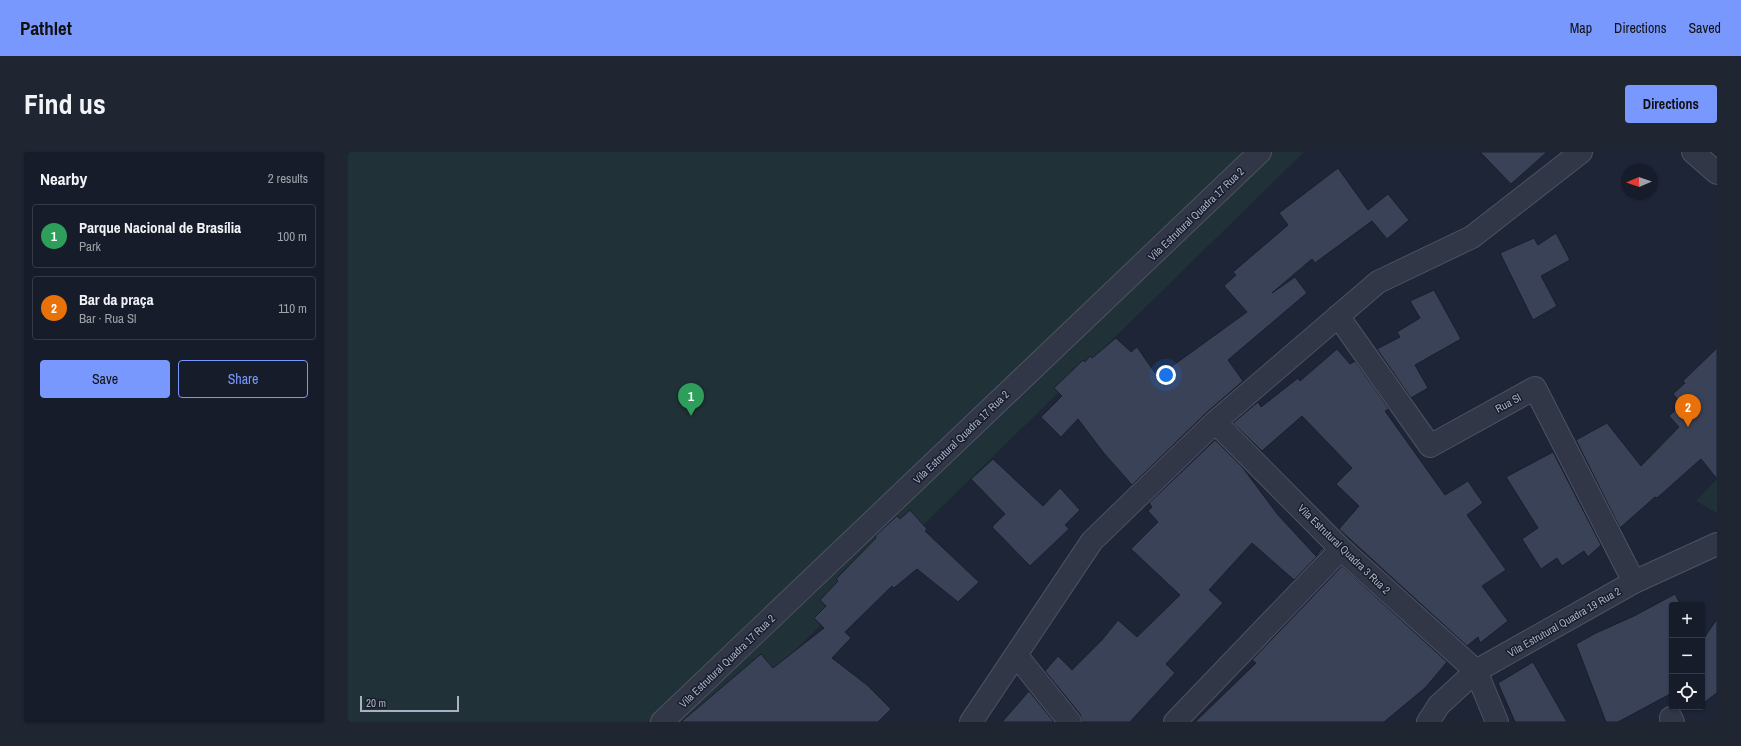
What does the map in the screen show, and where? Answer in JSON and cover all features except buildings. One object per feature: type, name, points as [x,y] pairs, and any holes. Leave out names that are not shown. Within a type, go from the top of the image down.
[{"type":"street","name":"Vila Estrutural Quadra 17 Rua 2","points":[[662,722],[1260,152]]},
{"type":"street","points":[[971,722],[1092,541],[1216,422],[1378,282],[1472,237],[1581,152]]},
{"type":"street","points":[[1693,152],[1717,173]]},
{"type":"street","name":"Rua Sl","points":[[1338,316],[1430,446],[1535,388],[1634,582]]},
{"type":"street","name":"Vila Estrutural Quadra 3 Rua 2","points":[[1216,422],[1341,549],[1476,671]]},
{"type":"street","name":"Vila Estrutural Quadra 19 Rua 2","points":[[1428,722],[1439,705],[1476,671],[1634,582],[1717,544]]},
{"type":"street","points":[[1175,722],[1341,549]]},
{"type":"street","points":[[1016,655],[1070,722]]},
{"type":"street","points":[[1476,671],[1497,722]]},
{"type":"shaded area","points":[[348,152],[1304,152],[722,722],[348,722]]},
{"type":"shaded area","points":[[1717,479],[1717,513],[1696,501]]},
{"type":"place","name":"Parque Nacional de Brasília","points":[[691,416]]},
{"type":"place","name":"Bar da praça","points":[[1688,427]]}]
